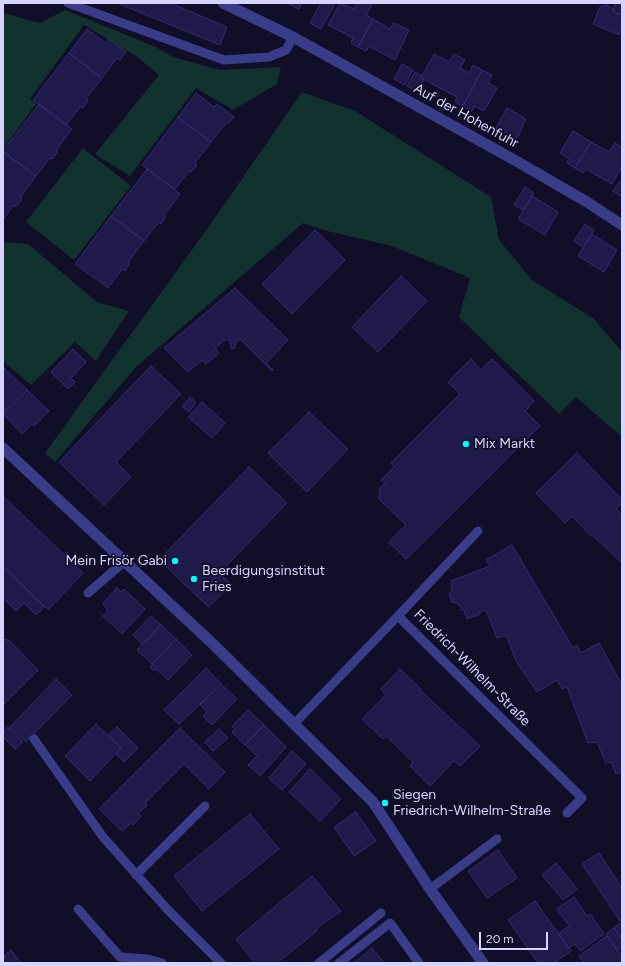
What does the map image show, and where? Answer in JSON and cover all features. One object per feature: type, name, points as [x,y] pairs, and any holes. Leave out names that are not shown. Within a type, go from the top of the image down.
[{"type":"street","name":"Auf der Hohenfuhr","points":[[223,3],[293,37],[518,162],[587,202],[622,225]]},
{"type":"street","points":[[3,448],[125,560],[295,723],[373,802],[430,889],[483,963]]},
{"type":"lane","points":[[68,3],[224,60],[269,57],[286,50],[293,37]]},
{"type":"lane","points":[[398,616],[478,531]]},
{"type":"lane","points":[[88,593],[125,560]]},
{"type":"lane","name":"Friedrich-Wilhelm-Straße","points":[[295,723],[398,616],[582,798],[567,813]]},
{"type":"lane","points":[[34,739],[104,837],[136,875],[220,963]]},
{"type":"lane","points":[[136,875],[205,806]]},
{"type":"lane","points":[[430,889],[497,839]]},
{"type":"lane","points":[[78,909],[120,957],[148,959],[162,963]]},
{"type":"lane","points":[[319,963],[382,914]]},
{"type":"lane","points":[[339,963],[390,923],[419,963]]},
{"type":"green space","points":[[65,10],[156,47],[173,57],[220,70],[281,67],[277,84],[233,110],[196,88],[130,176],[95,154],[159,75],[136,56],[84,25],[30,99],[36,104],[3,149],[3,13],[40,23]]},
{"type":"green space","points":[[302,92],[355,111],[491,197],[499,240],[532,280],[594,319],[622,352],[622,437],[576,397],[559,414],[459,317],[470,278],[392,246],[327,231],[303,223],[136,367],[55,462],[45,453],[210,225]]},
{"type":"green space","points":[[83,148],[131,186],[74,260],[26,222]]},
{"type":"green space","points":[[3,242],[28,244],[97,302],[129,311],[96,361],[75,342],[31,385],[3,361]]},
{"type":"building","points":[[117,3],[170,3],[227,27],[220,45]]},
{"type":"building","points":[[287,3],[302,3],[299,9]]},
{"type":"building","points":[[321,3],[335,4],[321,29],[310,23]]},
{"type":"building","points":[[340,3],[354,9],[357,3],[372,4],[366,15],[373,19],[358,47],[351,43],[353,38],[328,25]]},
{"type":"building","points":[[615,3],[622,3],[622,15],[613,12]]},
{"type":"building","points":[[606,5],[614,9],[613,12],[622,15],[622,28],[619,35],[593,24],[600,7]]},
{"type":"building","points":[[373,19],[390,29],[394,23],[409,30],[395,60],[369,46],[366,51],[358,47]]},
{"type":"building","points":[[87,29],[106,43],[109,39],[126,52],[120,60],[117,58],[102,78],[69,53]]},
{"type":"building","points":[[69,53],[102,78],[86,99],[88,100],[83,108],[81,106],[66,125],[33,100]]},
{"type":"building","points":[[434,54],[449,62],[454,54],[465,60],[460,68],[469,73],[473,65],[482,70],[463,106],[455,102],[457,97],[421,78]]},
{"type":"building","points":[[402,64],[413,70],[405,85],[394,79]]},
{"type":"building","points":[[482,70],[492,75],[488,83],[497,88],[484,111],[474,106],[472,111],[463,106]]},
{"type":"building","points":[[415,72],[424,79],[417,92],[407,86]]},
{"type":"building","points":[[196,93],[214,107],[217,104],[234,117],[228,124],[226,123],[211,142],[178,117]]},
{"type":"building","points":[[39,104],[72,129],[56,150],[58,152],[52,159],[50,158],[36,176],[3,151]]},
{"type":"building","points":[[507,108],[526,119],[516,140],[496,128]]},
{"type":"building","points":[[178,117],[211,142],[195,163],[197,165],[191,172],[189,171],[175,189],[142,165]]},
{"type":"building","points":[[573,131],[591,142],[575,168],[567,163],[569,159],[560,153]]},
{"type":"building","points":[[591,142],[609,152],[615,143],[622,147],[622,167],[612,184],[586,169],[583,173],[575,168]]},
{"type":"building","points":[[3,152],[36,176],[20,198],[22,199],[16,207],[14,205],[3,219]]},
{"type":"building","points":[[147,169],[180,194],[164,215],[166,216],[161,224],[159,222],[144,241],[111,216]]},
{"type":"building","points":[[622,179],[622,197],[613,191]]},
{"type":"building","points":[[525,187],[534,193],[523,210],[514,205]]},
{"type":"building","points":[[532,196],[558,212],[545,235],[518,219]]},
{"type":"building","points":[[111,216],[144,241],[128,262],[130,263],[125,271],[122,269],[108,288],[75,264]]},
{"type":"building","points":[[585,224],[594,230],[583,247],[574,241]]},
{"type":"building","points":[[315,230],[345,260],[292,314],[262,284]]},
{"type":"building","points":[[592,234],[617,250],[604,272],[578,256]]},
{"type":"building","points":[[401,276],[427,301],[378,352],[352,327]]},
{"type":"building","points":[[235,288],[288,340],[266,363],[273,370],[272,371],[240,339],[236,342],[235,348],[231,349],[230,341],[226,339],[215,348],[219,353],[206,364],[202,360],[188,372],[164,348]]},
{"type":"building","points":[[73,349],[86,362],[71,378],[75,382],[68,389],[51,372]]},
{"type":"building","name":"Mix Markt","points":[[471,359],[481,370],[492,359],[534,401],[525,411],[540,426],[406,559],[389,542],[406,525],[379,499],[380,488],[385,483],[381,480],[395,466],[391,463],[460,394],[448,382]]},
{"type":"building","points":[[151,366],[181,394],[116,462],[131,477],[104,505],[59,462]]},
{"type":"building","points":[[5,369],[27,390],[3,414],[3,371]]},
{"type":"building","points":[[27,390],[49,411],[34,426],[32,424],[22,434],[3,414]]},
{"type":"building","points":[[190,397],[196,402],[189,412],[182,407]]},
{"type":"building","points":[[202,402],[225,423],[212,438],[188,417]]},
{"type":"building","points":[[309,412],[348,449],[307,492],[268,453]]},
{"type":"building","points":[[577,453],[622,500],[622,503],[616,509],[622,514],[622,563],[592,535],[591,536],[572,516],[565,523],[536,493]]},
{"type":"building","points":[[249,467],[287,503],[197,596],[159,560]]},
{"type":"building","points":[[3,496],[83,573],[48,610],[3,566]]},
{"type":"building","points":[[512,545],[573,648],[577,645],[581,653],[599,643],[622,685],[622,772],[616,774],[611,762],[606,763],[597,742],[588,743],[567,687],[562,689],[557,680],[537,692],[517,663],[506,635],[497,638],[486,610],[467,619],[464,610],[462,611],[459,604],[452,602],[449,594],[452,590],[451,581],[490,566],[486,560]]},
{"type":"building","points":[[3,566],[44,607],[36,615],[24,603],[16,611],[3,598]]},
{"type":"building","points":[[219,573],[231,584],[209,607],[197,596]]},
{"type":"building","points":[[117,588],[121,592],[124,589],[145,609],[122,634],[103,616],[108,611],[103,603]]},
{"type":"building","points":[[151,616],[161,625],[142,644],[133,635]]},
{"type":"building","points":[[161,625],[176,639],[152,664],[137,650]]},
{"type":"building","points":[[3,639],[10,641],[38,670],[3,705]]},
{"type":"building","points":[[176,639],[192,655],[168,680],[156,669],[154,671],[150,667]]},
{"type":"building","points":[[206,668],[221,684],[179,724],[164,710]]},
{"type":"building","points":[[400,669],[421,689],[420,690],[480,746],[460,766],[454,761],[430,786],[410,766],[413,762],[386,736],[383,739],[362,719],[386,695],[381,689]]},
{"type":"building","points":[[56,679],[72,695],[26,742],[10,727]]},
{"type":"building","points":[[221,684],[237,699],[212,725],[203,716],[207,712],[200,705]]},
{"type":"building","points":[[248,710],[264,725],[245,745],[232,732],[235,729],[232,726]]},
{"type":"building","points":[[96,724],[121,748],[90,781],[65,756]]},
{"type":"building","points":[[264,725],[286,747],[260,776],[248,765],[257,756],[245,745]]},
{"type":"building","points":[[8,727],[23,742],[15,749],[3,737],[3,732]]},
{"type":"building","points":[[117,727],[138,748],[124,762],[116,754],[121,748],[108,735]]},
{"type":"building","points":[[180,728],[225,772],[209,789],[184,764],[145,803],[147,805],[138,814],[141,816],[133,825],[131,823],[122,831],[99,809]]},
{"type":"building","points":[[219,729],[228,738],[213,751],[205,742]]},
{"type":"building","points":[[292,751],[306,764],[282,790],[269,778]]},
{"type":"building","points":[[310,769],[341,799],[320,821],[289,792]]},
{"type":"building","points":[[356,812],[376,841],[354,856],[334,827]]},
{"type":"building","points":[[250,814],[279,849],[202,911],[174,876]]},
{"type":"building","points":[[498,850],[517,878],[487,898],[468,871]]},
{"type":"building","points":[[599,853],[622,888],[622,920],[620,921],[582,864]]},
{"type":"building","points":[[556,863],[577,889],[563,900],[542,875]]},
{"type":"building","points":[[312,876],[341,911],[321,925],[316,930],[317,931],[277,963],[255,963],[236,939]]},
{"type":"building","points":[[574,897],[587,916],[590,914],[604,934],[580,951],[575,944],[568,948],[558,934],[569,926],[557,909]]},
{"type":"building","points":[[535,901],[571,951],[554,963],[538,963],[508,920]]},
{"type":"building","points":[[622,922],[622,939],[614,928]]},
{"type":"building","points":[[614,928],[622,939],[622,947],[617,950],[606,934]]},
{"type":"building","points":[[607,936],[622,957],[622,963],[584,963],[579,956]]},
{"type":"building","points":[[372,948],[384,963],[354,963]]},
{"type":"building","points":[[11,950],[21,963],[3,963],[3,957]]},
{"type":"place","name":"Mix Markt","points":[[466,444]]},
{"type":"place","name":"Mein Frisör Gabi","points":[[175,561]]},
{"type":"place","name":"Beerdigungsinstitut Fries","points":[[194,579]]},
{"type":"place","name":"Siegen Friedrich-Wilhelm-Straße","points":[[385,803]]}]
